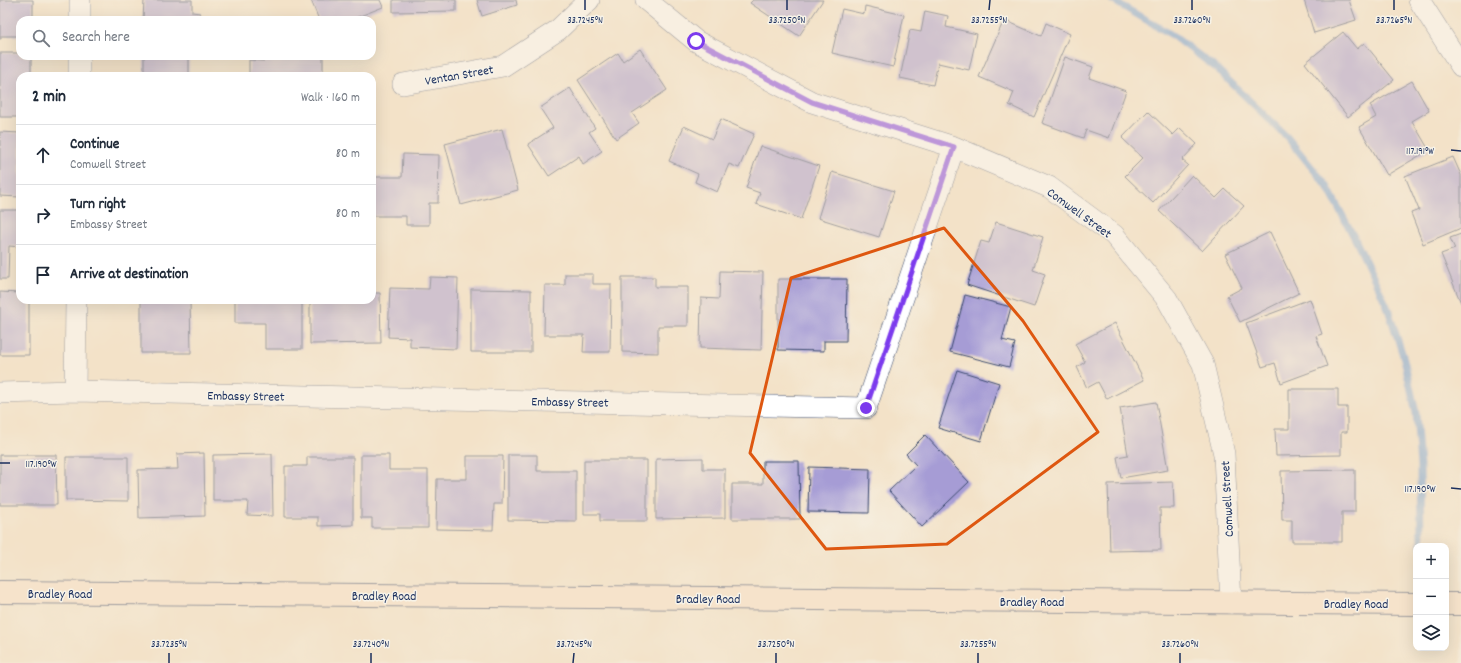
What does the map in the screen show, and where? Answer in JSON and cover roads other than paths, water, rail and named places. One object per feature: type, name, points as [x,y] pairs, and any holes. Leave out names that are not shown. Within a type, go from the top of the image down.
[{"type":"street","points":[[80,0],[80,16]]},
{"type":"street","name":"Ventan Street","points":[[403,84],[503,66],[558,30],[589,0]]},
{"type":"street","name":"Comwell Street","points":[[646,0],[696,41],[812,102],[954,147],[1049,187],[1114,236],[1167,299],[1203,364],[1224,454],[1231,603]]},
{"type":"street","points":[[1419,0],[1461,66]]},
{"type":"street","points":[[79,60],[79,72]]},
{"type":"street","name":"Embassy Street","points":[[0,392],[75,391],[866,408],[954,147]]},
{"type":"street","points":[[75,391],[76,304]]},
{"type":"street","name":"Bradley Road","points":[[0,592],[1413,604]]},
{"type":"street","points":[[1449,604],[1461,604]]},
{"type":"waterway","points":[[1112,0],[1172,35],[1216,68],[1287,137],[1327,186],[1356,241],[1387,306],[1404,359],[1416,413],[1420,466],[1421,543]]}]
